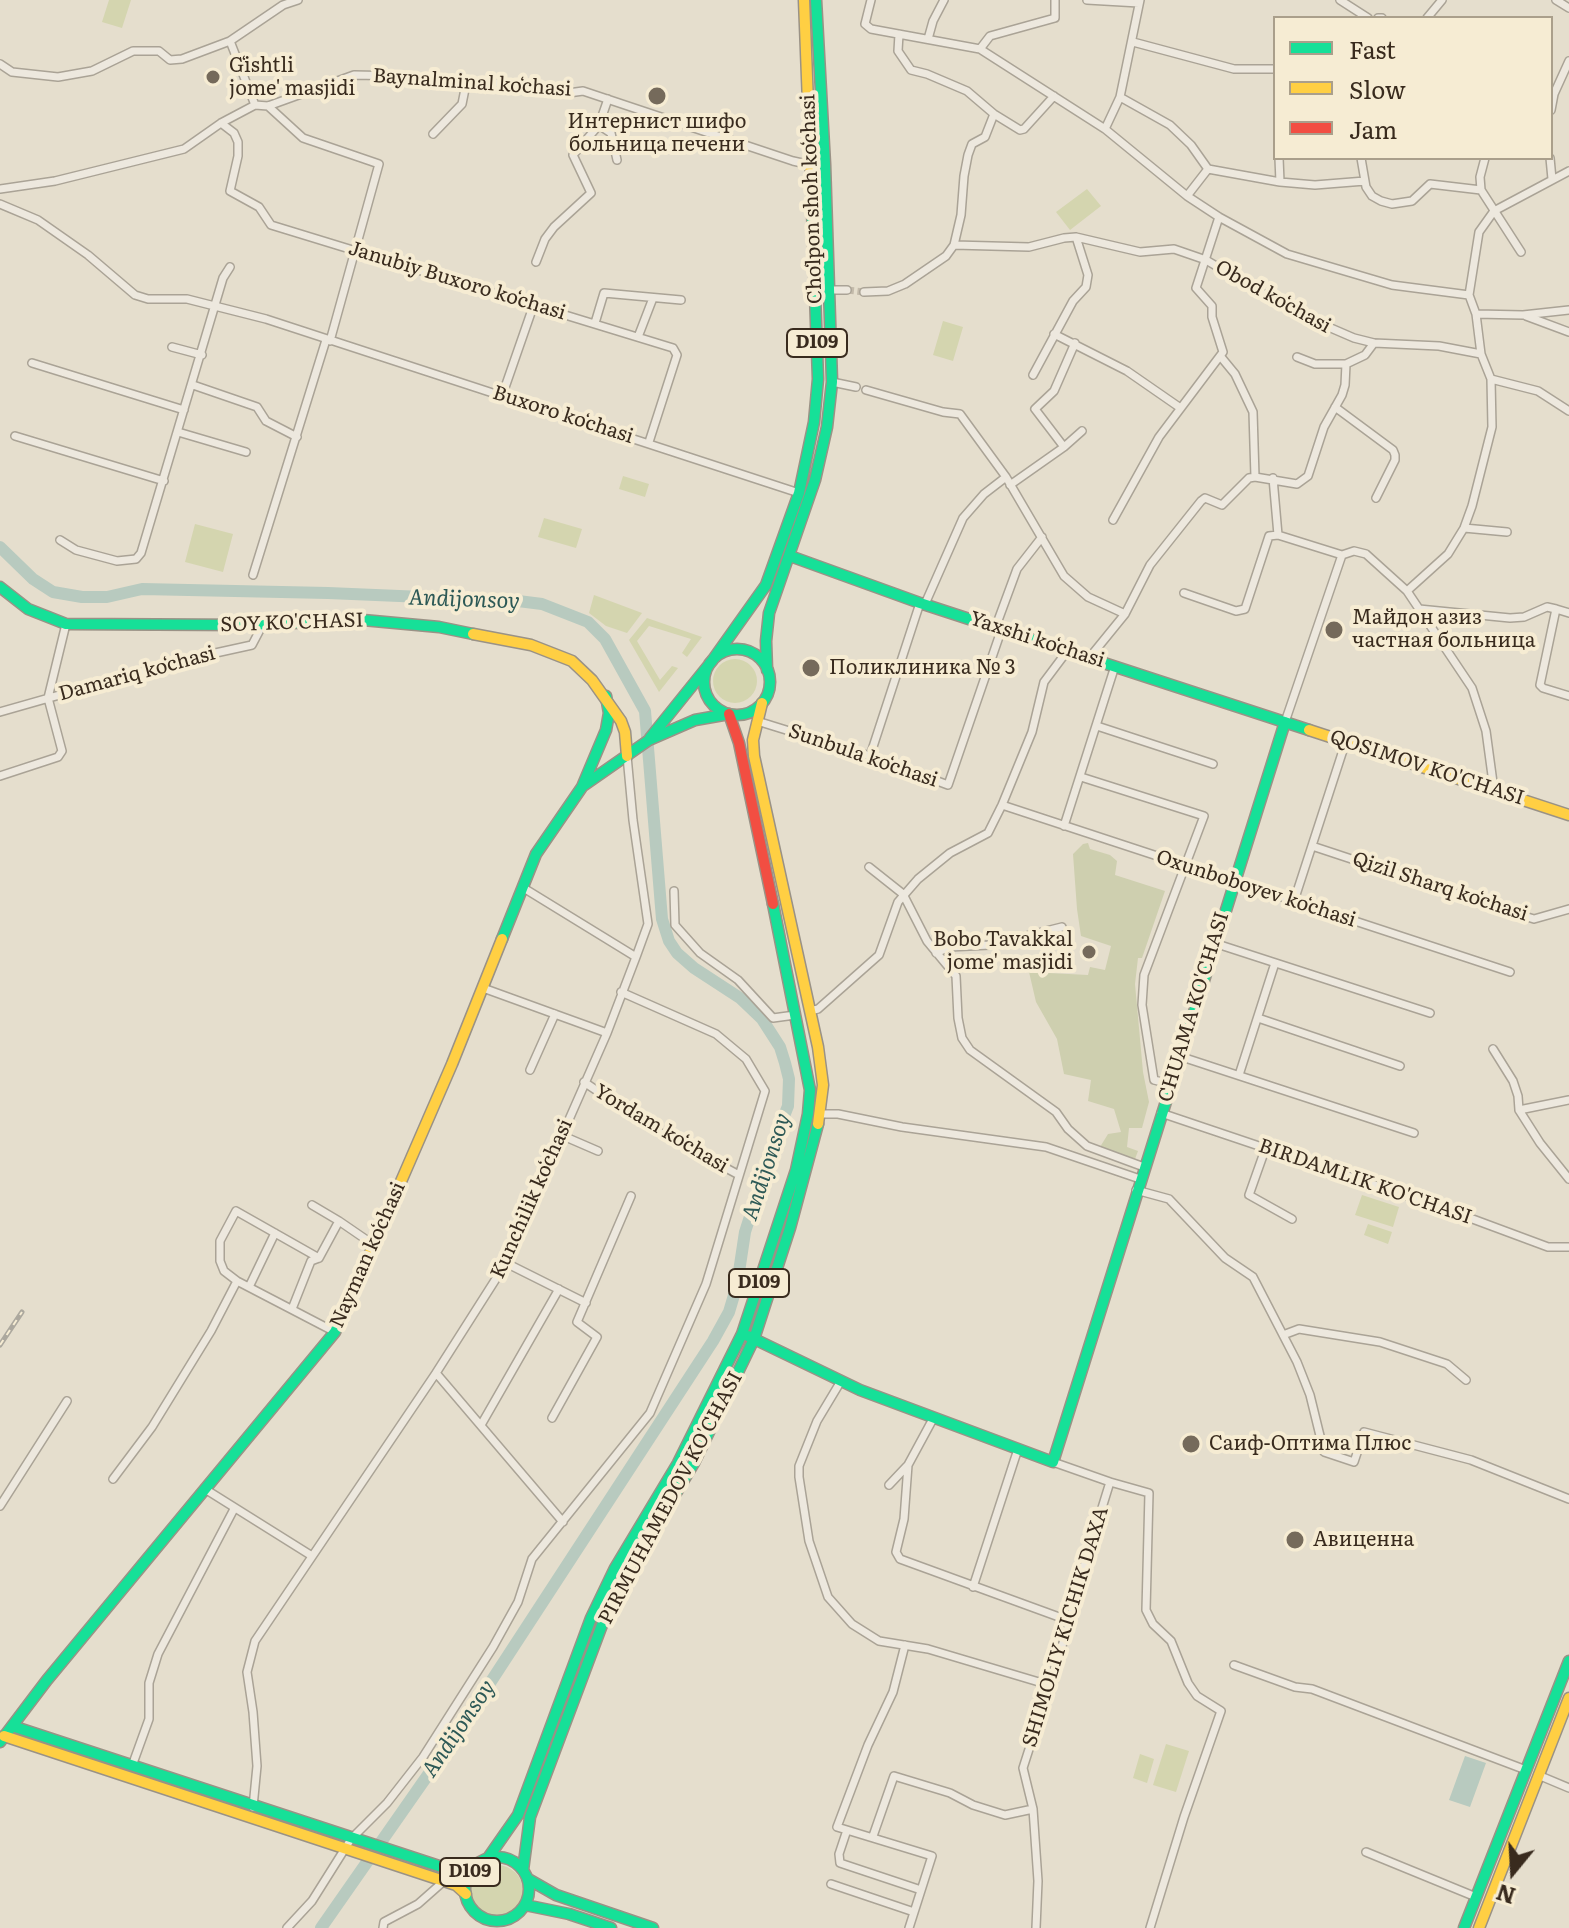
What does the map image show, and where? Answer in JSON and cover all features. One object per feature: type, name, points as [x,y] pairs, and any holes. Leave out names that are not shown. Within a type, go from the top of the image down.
[{"type":"main road","name":"Choʻlpon shoh koʻchasi","points":[[649,740],[712,661],[766,585],[799,493],[811,440],[818,379],[804,0]]},
{"type":"main road","name":"Choʻlpon shoh koʻchasi","points":[[767,670],[767,622],[819,462],[832,382],[816,0]]},
{"type":"main road","points":[[811,165],[825,164]]},
{"type":"main road","name":"Yaxshi koʻchasi","points":[[790,556],[923,604],[1285,722]]},
{"type":"main road","name":"SOY KO'CHASI","points":[[0,587],[28,609],[66,624],[263,624],[363,620],[439,627],[531,645],[572,661],[606,696],[625,732],[627,756]]},
{"type":"main road","points":[[712,661],[720,653],[742,649],[762,660],[767,670]]},
{"type":"main road","name":"D109","points":[[712,661],[704,681],[706,692],[711,702],[729,714]]},
{"type":"main road","name":"D109","points":[[762,703],[769,687],[767,670]]},
{"type":"main road","points":[[582,787],[606,730],[609,713],[606,696]]},
{"type":"main road","points":[[582,787],[649,740],[695,720],[747,713],[762,703]]},
{"type":"main road","name":"PIRMUHAMEDOV KO'CHASI","points":[[526,1874],[530,1817],[602,1625],[626,1577],[694,1463],[754,1339],[790,1228],[821,1114],[823,1085],[810,1011],[754,756],[753,740],[762,703]]},
{"type":"main road","name":"PIRMUHAMEDOV KO'CHASI","points":[[483,1860],[505,1837],[518,1815],[597,1606],[615,1568],[678,1463],[742,1334],[788,1199],[808,1114],[810,1090],[739,743],[729,714]]},
{"type":"main road","name":"QOSIMOV KO'CHASI","points":[[1285,722],[1569,815]]},
{"type":"main road","name":"CHUAMA KO'CHASI","points":[[1053,1462],[1285,722]]},
{"type":"main road","name":"Nayman koʻchasi","points":[[2,1739],[335,1332],[483,988],[541,843],[582,787]]},
{"type":"main road","points":[[742,1334],[841,1381],[1053,1462]]},
{"type":"main road","points":[[1464,1928],[1568,1664]]},
{"type":"main road","points":[[1479,1928],[1569,1698]]},
{"type":"main road","points":[[12,1726],[253,1807],[348,1844]]},
{"type":"main road","points":[[2,1739],[395,1859],[456,1885],[466,1894]]},
{"type":"main road","name":"D109","points":[[526,1874],[529,1897],[519,1912],[501,1924],[483,1922],[471,1907],[466,1894],[468,1876],[483,1860],[507,1858],[556,1895],[653,1928]]},
{"type":"main road","points":[[395,1859],[457,1870],[483,1860]]},
{"type":"main road","points":[[525,1905],[611,1928]]},
{"type":"street","points":[[0,64],[12,72],[58,77],[92,71],[133,51],[159,51],[170,60],[182,59],[230,41],[283,5],[298,0]]},
{"type":"street","points":[[871,0],[865,24],[871,29],[980,49],[1105,129],[1187,196],[1287,254],[1392,285],[1469,295]]},
{"type":"street","points":[[928,39],[944,0]]},
{"type":"street","points":[[980,49],[990,36],[1055,18],[1055,0]]},
{"type":"street","points":[[1087,0],[1139,2],[1120,97],[1105,129]]},
{"type":"street","points":[[1340,0],[1365,16]]},
{"type":"street","points":[[1429,16],[1442,0]]},
{"type":"street","points":[[1556,0],[1569,8]]},
{"type":"street","points":[[899,34],[898,51],[911,70],[967,91],[994,114],[1022,130],[1054,96]]},
{"type":"street","points":[[0,189],[55,181],[184,149],[221,123],[255,105],[230,41]]},
{"type":"street","points":[[1133,42],[1234,69],[1273,69]]},
{"type":"street","points":[[1553,99],[1569,61]]},
{"type":"street","name":"Baynalminal koʻchasi","points":[[255,105],[268,106],[354,75],[403,76],[466,84],[490,82],[561,94],[583,91],[811,165]]},
{"type":"street","points":[[433,134],[462,104],[466,84]]},
{"type":"street","points":[[1120,97],[1170,125],[1191,145],[1208,169],[1315,185],[1365,181]]},
{"type":"street","points":[[536,262],[545,239],[554,227],[591,193],[573,155],[599,125],[608,99]]},
{"type":"street","points":[[253,575],[328,340],[379,164],[303,138],[268,106]]},
{"type":"street","points":[[864,292],[888,291],[905,284],[946,256],[954,245],[961,215],[968,155],[972,144],[985,137],[994,114]]},
{"type":"street","name":"Janubiy Buxoro koʻchasi","points":[[221,123],[234,133],[238,142],[230,191],[259,207],[271,225],[673,348],[677,355],[649,442]]},
{"type":"street","points":[[599,125],[611,133],[617,160]]},
{"type":"street","points":[[1279,160],[1280,182]]},
{"type":"street","points":[[1361,160],[1365,181],[1372,196],[1392,204],[1412,201],[1430,184],[1481,190]]},
{"type":"street","points":[[1484,160],[1480,177],[1481,190],[1521,252]]},
{"type":"street","points":[[1550,160],[1552,179]]},
{"type":"street","points":[[1187,196],[1208,169]]},
{"type":"street","points":[[1407,591],[1448,554],[1464,528],[1492,427],[1491,379],[1481,354],[1476,314],[1469,295],[1479,232],[1494,211],[1569,171]]},
{"type":"street","name":"Buxoro koʻchasi","points":[[0,204],[38,220],[88,255],[135,295],[217,305],[649,442],[799,493]]},
{"type":"street","points":[[1113,520],[1159,437],[1179,407],[1221,357],[1224,348],[1212,317],[1212,306],[1196,288],[1219,217]]},
{"type":"street","points":[[954,245],[1029,247],[1076,237],[1088,279],[1086,287],[1073,301],[1033,375]]},
{"type":"street","name":"Obod koʻchasi","points":[[1076,237],[1140,252],[1174,249],[1206,260],[1329,329],[1374,343],[1439,346],[1481,354]]},
{"type":"street","points":[[60,540],[76,550],[105,559],[127,562],[141,553],[223,278],[230,267]]},
{"type":"street","points":[[829,290],[847,290]]},
{"type":"street","points":[[595,323],[604,293],[681,300]]},
{"type":"street","points":[[638,337],[653,298]]},
{"type":"street","points":[[502,396],[534,304]]},
{"type":"street","points":[[1476,314],[1523,315],[1569,310]]},
{"type":"street","points":[[1523,315],[1569,332]]},
{"type":"street","points":[[1054,334],[1127,371],[1179,407]]},
{"type":"street","points":[[1064,447],[1035,409],[1054,391],[1075,343]]},
{"type":"street","points":[[1297,357],[1315,364],[1346,364],[1365,355],[1374,343]]},
{"type":"street","points":[[172,347],[202,355]]},
{"type":"street","points":[[1221,357],[1235,374],[1253,412],[1255,477]]},
{"type":"street","points":[[32,363],[184,410]]},
{"type":"street","points":[[1090,657],[1125,614],[1150,565],[1168,539],[1201,501],[1205,498],[1222,505],[1249,478],[1273,478],[1297,484],[1308,476],[1324,427],[1345,385],[1346,364]]},
{"type":"street","points":[[1491,379],[1538,391],[1569,411]]},
{"type":"street","points":[[832,382],[856,387]]},
{"type":"street","points":[[193,385],[257,407],[266,421],[297,437]]},
{"type":"street","points":[[866,390],[960,414],[1006,477],[1064,576],[1088,597],[1125,614]]},
{"type":"street","points":[[1335,407],[1393,450],[1395,460],[1376,498]]},
{"type":"street","points":[[1010,485],[1082,431]]},
{"type":"street","points":[[178,432],[246,452]]},
{"type":"street","points":[[15,436],[164,481]]},
{"type":"street","points":[[870,756],[923,604],[963,518],[984,494],[1006,477]]},
{"type":"street","points":[[1273,478],[1278,535]]},
{"type":"street","points":[[1464,528],[1507,532]]},
{"type":"street","points":[[1184,593],[1236,611],[1245,609],[1269,536],[1278,535],[1342,555],[1354,551],[1366,554],[1407,591],[1472,688],[1486,731],[1494,790]]},
{"type":"street","points":[[999,627],[1017,569],[1042,537]]},
{"type":"street","name":"CHUAMA KO'CHASI","points":[[1285,722],[1342,555]]},
{"type":"street","points":[[1419,609],[1510,618],[1524,617],[1547,607],[1569,613]]},
{"type":"street","points":[[1556,609],[1540,685],[1569,696]]},
{"type":"street","points":[[0,776],[58,757],[62,751],[48,698],[66,624]]},
{"type":"street","name":"Damariq koʻchasi","points":[[0,712],[179,661],[252,645],[263,624]]},
{"type":"street","name":"Sunbula koʻchasi","points":[[757,721],[870,756],[948,785],[999,627]]},
{"type":"street","points":[[810,1011],[818,1009],[879,955],[903,894],[950,853],[988,833],[1032,732],[1044,682],[1068,650]]},
{"type":"street","points":[[1064,826],[1115,666]]},
{"type":"street","points":[[1097,726],[1213,764]]},
{"type":"street","points":[[1294,901],[1346,741]]},
{"type":"street","name":"Kunchilik koʻchasi","points":[[253,1807],[257,1766],[247,1672],[255,1641],[436,1373],[506,1263],[607,1033],[648,924],[627,756]]},
{"type":"street","points":[[1081,777],[1204,816],[1144,975],[1142,1005],[1154,1080],[1170,1084]]},
{"type":"street","name":"Oxunboboyev koʻchasi","points":[[1002,805],[1510,972]]},
{"type":"street","name":"Qizil Sharq koʻchasi","points":[[1312,846],[1534,919],[1569,909]]},
{"type":"street","points":[[869,867],[903,894],[936,953],[956,976],[958,1018],[962,1038],[970,1050],[1047,1104],[1087,1146],[1144,1167]]},
{"type":"street","points":[[522,887],[636,957]]},
{"type":"street","points":[[674,891],[675,925],[700,953],[738,980],[773,1018],[795,1015]]},
{"type":"street","points":[[936,953],[949,947],[990,945],[1062,927]]},
{"type":"street","points":[[1214,943],[1430,1013]]},
{"type":"street","points":[[1239,1075],[1275,963]]},
{"type":"street","points":[[483,988],[607,1033]]},
{"type":"street","points":[[287,1928],[312,1901],[348,1844],[387,1803],[423,1757],[500,1636],[518,1602],[532,1559],[650,1413],[706,1284],[765,1091],[746,1059],[716,1034],[621,992]]},
{"type":"street","points":[[530,1070],[555,1014]]},
{"type":"street","points":[[1258,1018],[1400,1066]]},
{"type":"street","points":[[1493,1049],[1513,1081],[1519,1110],[1569,1179]]},
{"type":"street","points":[[1179,1056],[1414,1133]]},
{"type":"street","name":"Yordam koʻchasi","points":[[584,1082],[657,1131],[739,1175]]},
{"type":"street","points":[[1519,1110],[1569,1100]]},
{"type":"street","name":"BIRDAMLIK KO'CHASI","points":[[1161,1113],[1443,1208],[1548,1247],[1569,1247]]},
{"type":"street","points":[[821,1114],[838,1114],[902,1127],[1046,1147],[1169,1199],[1225,1258],[1253,1277],[1310,1395],[1324,1452],[1354,1462],[1364,1432],[1471,1460],[1569,1499]]},
{"type":"street","points":[[561,1135],[598,1151]]},
{"type":"street","points":[[1266,1147],[1249,1195],[1292,1219]]},
{"type":"street","points":[[552,1418],[597,1337],[577,1322],[631,1196]]},
{"type":"street","points":[[312,1205],[374,1245]]},
{"type":"street","points":[[319,1258],[236,1211],[220,1241],[220,1261],[224,1271],[237,1281],[335,1332]]},
{"type":"street","points":[[292,1309],[311,1261],[319,1258],[339,1221]]},
{"type":"street","points":[[249,1287],[275,1233]]},
{"type":"street","points":[[506,1263],[586,1303]]},
{"type":"street","points":[[113,1479],[152,1427],[211,1331],[237,1281]]},
{"type":"street","points":[[481,1425],[559,1289]]},
{"type":"street","points":[[1283,1335],[1299,1329],[1380,1342],[1438,1360],[1466,1380]]},
{"type":"street","points":[[436,1373],[563,1522]]},
{"type":"street","points":[[841,1381],[817,1421],[799,1466],[799,1489],[809,1541],[824,1587],[836,1608],[871,1637],[951,1655],[1049,1685]]},
{"type":"street","points":[[0,1506],[67,1401]]},
{"type":"street","points":[[889,1485],[908,1465],[934,1417]]},
{"type":"street","points":[[973,1587],[1018,1449]]},
{"type":"street","name":"SHIMOLIY KICHIK DAXA","points":[[1036,1928],[1038,1881],[1033,1809],[1023,1768],[1110,1482],[1053,1462]]},
{"type":"street","points":[[908,1465],[904,1519],[896,1552],[900,1559],[1070,1621]]},
{"type":"street","points":[[1110,1482],[1149,1493],[1146,1610],[1153,1624],[1171,1641],[1188,1683],[1197,1696],[1221,1711],[1150,1928]]},
{"type":"street","points":[[205,1489],[312,1556]]},
{"type":"street","points":[[132,1766],[149,1719],[149,1683],[158,1654],[234,1509]]},
{"type":"street","points":[[905,1645],[893,1692],[859,1766],[837,1827],[932,1856],[909,1928]]},
{"type":"street","points":[[1234,1665],[1337,1698],[1526,1770]]},
{"type":"street","points":[[1538,1775],[1569,1788]]},
{"type":"street","points":[[873,1836],[894,1776],[950,1793],[973,1805],[1005,1815],[1033,1809]]},
{"type":"street","points":[[847,1830],[839,1854],[840,1863],[921,1890]]},
{"type":"street","points":[[1366,1852],[1476,1897]]},
{"type":"street","points":[[383,1928],[384,1922],[418,1904],[444,1881]]},
{"type":"street","points":[[831,1884],[914,1912]]},
{"type":"green space","points":[[109,0],[131,0],[122,28],[102,22]]},
{"type":"green space","points":[[1087,189],[1101,206],[1070,230],[1056,212]]},
{"type":"green space","points":[[943,321],[963,327],[953,361],[933,355]]},
{"type":"green space","points":[[623,476],[649,484],[645,497],[619,489]]},
{"type":"green space","points":[[544,518],[582,529],[576,548],[538,537]]},
{"type":"green space","points":[[195,524],[233,534],[223,572],[185,562]]},
{"type":"green space","points":[[594,595],[642,613],[627,633],[606,626],[589,613]]},
{"type":"green space","points":[[647,618],[702,637],[687,657],[682,653],[691,639],[649,626],[637,641],[660,680],[672,666],[678,668],[659,692],[629,640]]},
{"type":"green space","points":[[735,659],[751,665],[757,681],[751,697],[735,703],[719,697],[713,681],[719,665]]},
{"type":"green space","points":[[1088,843],[1090,849],[1110,855],[1117,861],[1115,875],[1165,891],[1142,958],[1138,958],[1135,984],[1143,1072],[1149,1102],[1142,1128],[1129,1128],[1127,1147],[1138,1151],[1135,1159],[1100,1147],[1108,1134],[1121,1132],[1114,1109],[1088,1101],[1091,1080],[1064,1074],[1057,1039],[1036,1002],[1029,972],[1088,975],[1090,967],[1105,970],[1111,946],[1081,936],[1077,909],[1073,854]]},
{"type":"green space","points":[[1362,1195],[1399,1207],[1393,1227],[1355,1215]]},
{"type":"green space","points":[[1368,1224],[1392,1232],[1388,1244],[1364,1235]]},
{"type":"green space","points":[[1166,1744],[1189,1751],[1176,1792],[1153,1785]]},
{"type":"green space","points":[[1140,1754],[1154,1759],[1147,1783],[1133,1778]]},
{"type":"green space","points":[[497,1865],[516,1872],[523,1891],[516,1910],[497,1917],[478,1910],[471,1891],[478,1872]]},
{"type":"shaded area","points":[[1465,1756],[1486,1763],[1470,1807],[1449,1800]]},
{"type":"waterway","name":"Andijonsoy","points":[[0,547],[33,579],[53,592],[82,597],[107,597],[142,589],[518,601],[542,604],[588,622],[605,639],[645,711],[662,919],[669,941],[694,968],[740,998],[762,1019],[780,1047],[789,1079],[788,1106],[745,1232],[737,1285],[729,1312],[460,1729],[321,1928]]},
{"type":"tunnel","points":[[847,290],[864,292]]},
{"type":"railway","points":[[0,1345],[22,1312]]},
{"type":"traffic: fast","points":[[767,670],[769,613],[815,480],[827,427],[832,382],[816,0]]},
{"type":"traffic: fast","points":[[712,661],[766,585],[799,493],[814,422],[818,379],[811,181]]},
{"type":"traffic: fast","points":[[790,556],[920,603],[1309,730]]},
{"type":"traffic: fast","points":[[0,587],[28,609],[66,624],[246,625],[363,620],[439,627],[473,634]]},
{"type":"traffic: fast","points":[[737,649],[760,659],[770,682],[760,705],[737,715],[714,705],[704,682],[714,659],[737,649]]},
{"type":"traffic: fast","points":[[650,738],[712,661]]},
{"type":"traffic: fast","points":[[502,939],[536,854],[582,787],[606,730],[609,713],[606,696]]},
{"type":"traffic: fast","points":[[583,786],[649,740],[695,720],[729,714]]},
{"type":"traffic: fast","points":[[748,1336],[860,1390],[1053,1462],[1285,722]]},
{"type":"traffic: fast","points":[[488,1858],[518,1815],[591,1618],[615,1568],[678,1463],[742,1334],[796,1170],[810,1090],[773,904]]},
{"type":"traffic: fast","points":[[523,1870],[530,1817],[602,1625],[626,1577],[694,1463],[754,1339],[790,1228],[818,1124]]},
{"type":"traffic: fast","points":[[0,1742],[47,1680],[335,1332],[353,1292]]},
{"type":"traffic: fast","points":[[1464,1928],[1569,1661]]},
{"type":"traffic: fast","points":[[12,1726],[448,1869],[457,1870],[478,1863]]},
{"type":"traffic: fast","points":[[497,1857],[520,1866],[529,1889],[520,1912],[497,1921],[474,1912],[465,1889],[474,1866],[497,1857]]},
{"type":"traffic: fast","points":[[528,1879],[556,1895],[653,1928]]},
{"type":"traffic: fast","points":[[525,1905],[569,1914],[611,1928]]},
{"type":"traffic: slow","points":[[804,0],[811,181]]},
{"type":"traffic: slow","points":[[473,634],[531,645],[572,661],[592,680],[621,721],[627,756]]},
{"type":"traffic: slow","points":[[762,703],[753,740],[754,756],[818,1047],[823,1085],[818,1124]]},
{"type":"traffic: slow","points":[[1309,730],[1569,815]]},
{"type":"traffic: slow","points":[[353,1292],[452,1064],[502,939]]},
{"type":"traffic: slow","points":[[1479,1928],[1569,1698]]},
{"type":"traffic: slow","points":[[4,1736],[456,1885],[466,1894]]},
{"type":"traffic: jam","points":[[729,714],[739,743],[773,904]]},
{"type":"place","name":"Gʻishtli jome' masjidi","points":[[213,77]]},
{"type":"place","name":"Интернист шифо больница печени","points":[[657,96]]},
{"type":"place","name":"Майдон азиз частная больница","points":[[1334,630]]},
{"type":"place","name":"Поликлиника № 3","points":[[811,668]]},
{"type":"place","name":"Bobo Tavakkal jome' masjidi","points":[[1089,952]]},
{"type":"place","name":"Саиф-Оптима Плюс","points":[[1191,1444]]},
{"type":"place","name":"Авиценна","points":[[1295,1540]]}]
